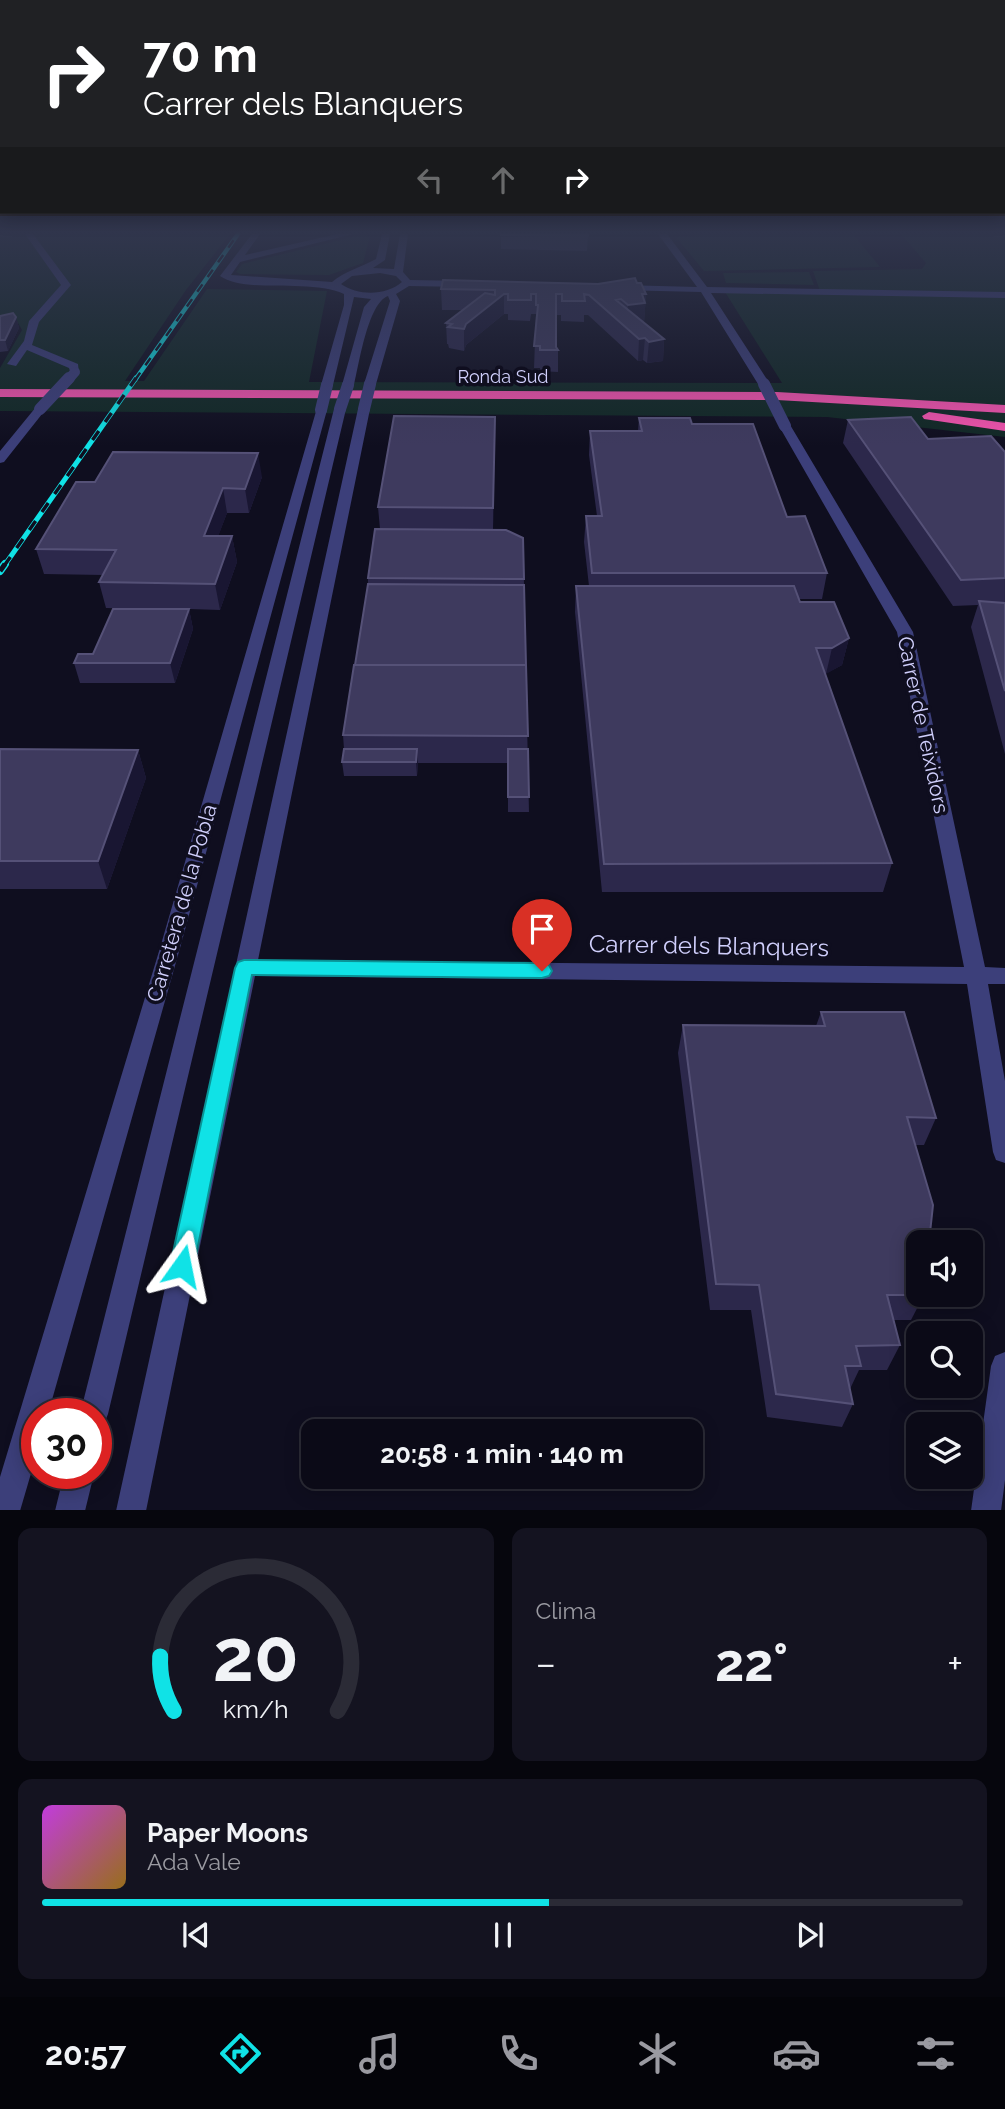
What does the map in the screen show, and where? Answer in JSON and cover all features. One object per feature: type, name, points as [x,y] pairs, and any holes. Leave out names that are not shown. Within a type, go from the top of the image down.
[{"type":"highway","name":"Ronda Sud","points":[[0,393],[777,396],[1005,409]]},
{"type":"highway","points":[[777,396],[863,394],[1005,403]]},
{"type":"highway","points":[[777,396],[1005,427]]},
{"type":"street","points":[[12,364],[26,346],[34,321],[49,304]]},
{"type":"street","name":"Carretera de la Pobla","points":[[98,1398],[330,409],[327,385],[349,304]]},
{"type":"street","name":"Carretera de la Pobla","points":[[5,1510],[330,409],[348,385],[369,307],[372,304]]},
{"type":"street","points":[[131,1510],[364,409],[394,304]]},
{"type":"street","name":"Carrer de Teixidors","points":[[714,304],[764,384],[785,426],[905,632],[976,975],[1005,1152]]},
{"type":"street","points":[[0,459],[40,409],[75,372],[74,366],[65,361],[26,346]]},
{"type":"street","name":"Carrer dels Blanquers","points":[[244,968],[1005,976]]},
{"type":"street","points":[[986,1510],[1005,1366]]},
{"type":"street","points":[[70,1510],[75,1489]]},
{"type":"green space","points":[[0,304],[176,304],[125,381],[144,381],[196,304],[324,304],[309,382],[782,383],[733,304],[1005,304],[1005,437],[827,417],[0,411],[0,368],[22,330],[17,321],[0,325]]},
{"type":"building","points":[[470,304],[491,304],[466,324],[464,329],[448,327],[452,324],[446,323]]},
{"type":"building","points":[[556,304],[558,350],[540,350],[540,346],[534,346],[536,305]]},
{"type":"building","points":[[600,304],[621,304],[664,339],[649,342],[645,338],[639,339]]},
{"type":"building","points":[[13,313],[16,317],[5,340],[0,340],[0,316]]},
{"type":"building","points":[[394,416],[495,417],[493,508],[378,507]]},
{"type":"building","points":[[911,417],[928,439],[991,436],[1005,452],[1005,578],[961,580],[848,420]]},
{"type":"building","points":[[639,418],[690,418],[692,424],[753,424],[787,517],[805,516],[827,573],[592,573],[586,516],[602,516],[590,431],[642,431]]},
{"type":"building","points":[[113,452],[258,453],[245,489],[223,488],[204,536],[232,536],[215,584],[99,582],[116,550],[36,549],[76,482],[95,482]]},
{"type":"building","points":[[375,529],[506,530],[523,538],[524,579],[368,578]]},
{"type":"building","points":[[368,584],[524,585],[526,665],[355,665]]},
{"type":"building","points":[[576,586],[794,586],[800,602],[834,602],[849,638],[832,648],[816,648],[892,863],[604,864]]},
{"type":"building","points":[[979,601],[1005,603],[1005,691]]},
{"type":"building","points":[[113,609],[189,609],[170,663],[74,663],[78,654],[93,654]]},
{"type":"building","points":[[354,665],[526,665],[528,736],[343,735]]},
{"type":"building","points":[[0,749],[138,750],[98,861],[0,861]]},
{"type":"building","points":[[344,749],[417,749],[416,762],[342,762]]},
{"type":"building","points":[[508,749],[528,749],[529,797],[508,797]]},
{"type":"building","points":[[821,1012],[904,1012],[936,1118],[907,1117],[933,1205],[930,1230],[906,1230],[906,1295],[887,1295],[900,1345],[856,1346],[861,1366],[845,1366],[853,1404],[776,1394],[759,1285],[716,1284],[683,1025],[825,1026]]},
{"type":"railway","points":[[135,380],[188,304]]},
{"type":"railway","points":[[4,566],[136,378]]},
{"type":"railway","points":[[0,571],[5,564]]},
{"type":"route","points":[[182,1266],[244,968],[542,971]]}]
